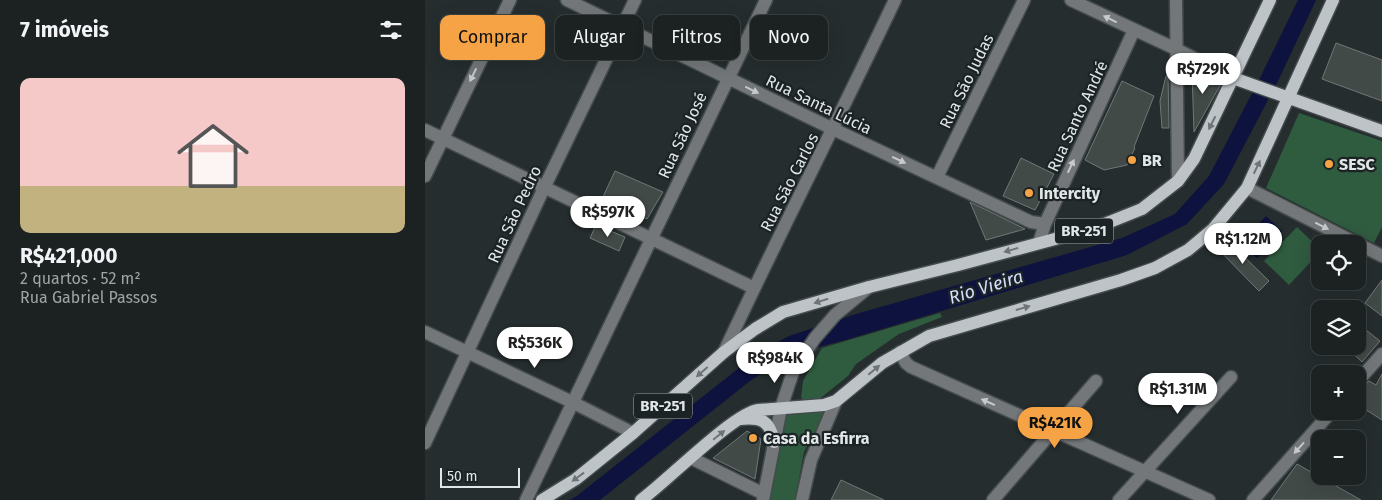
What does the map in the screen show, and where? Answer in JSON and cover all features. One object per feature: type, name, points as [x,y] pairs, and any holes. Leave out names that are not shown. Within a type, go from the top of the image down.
[{"type":"main road","name":"BR-251","points":[[542,500],[576,479],[633,433],[725,352],[755,329],[783,312],[869,287],[1092,228],[1142,209],[1178,181],[1194,159],[1238,80],[1270,0]]},
{"type":"main road","points":[[641,500],[738,420],[753,411],[824,405],[836,401],[882,363],[929,336],[1121,280],[1155,268],[1187,250],[1213,229],[1247,188],[1333,0]]},
{"type":"main road","points":[[1238,80],[1382,131]]},
{"type":"main road","points":[[738,420],[752,418],[767,423],[772,432],[774,442]]},
{"type":"street","points":[[425,176],[509,0]]},
{"type":"street","name":"Rua Santa Lúcia","points":[[567,0],[599,15]]},
{"type":"street","name":"Rua São Pedro","points":[[628,15],[635,0]]},
{"type":"street","name":"Rua São José","points":[[526,500],[766,0]]},
{"type":"street","name":"Rua São Carlos","points":[[725,352],[754,288],[895,0]]},
{"type":"street","name":"Rua São Judas","points":[[937,177],[1025,0]]},
{"type":"street","points":[[1071,0],[1238,80]]},
{"type":"street","points":[[1176,0],[1178,181]]},
{"type":"street","name":"Rua Santo André","points":[[1039,243],[1045,224],[1134,30]]},
{"type":"street","name":"Rua Santa Lúcia","points":[[643,36],[833,129],[1031,222],[1045,224]]},
{"type":"street","name":"Rua São Pedro","points":[[425,444],[606,60]]},
{"type":"street","points":[[425,130],[754,288]]},
{"type":"street","points":[[1247,188],[1382,256]]},
{"type":"street","points":[[1031,222],[1039,243]]},
{"type":"street","points":[[691,458],[764,497],[781,408],[795,369],[815,338],[835,315],[869,287]]},
{"type":"street","points":[[425,332],[633,433]]},
{"type":"street","points":[[900,352],[906,363],[911,367],[1209,500]]},
{"type":"street","points":[[1366,372],[1382,354]]},
{"type":"street","points":[[1119,500],[1231,377]]},
{"type":"street","points":[[993,500],[1096,381]]},
{"type":"street","points":[[801,500],[811,460],[836,401]]},
{"type":"street","points":[[1253,500],[1324,420]]},
{"type":"green space","name":"SESC","points":[[1299,113],[1382,141],[1382,227],[1374,243],[1366,239],[1366,235],[1358,235],[1266,188]]},
{"type":"green space","points":[[1297,227],[1311,240],[1311,262],[1289,285],[1264,261]]},
{"type":"green space","points":[[940,313],[942,317],[899,334],[856,364],[848,376],[817,401],[808,402],[801,398],[803,381],[822,348]]},
{"type":"green space","points":[[828,407],[804,452],[795,500],[769,500],[787,413],[801,414]]},
{"type":"water","name":"Rio Vieira","points":[[1298,0],[1316,0],[1279,79],[1224,184],[1187,224],[1127,255],[849,339],[788,355],[750,381],[600,500],[570,500],[758,353],[789,336],[856,314],[1122,238],[1175,214],[1209,176]]},
{"type":"water","points":[[1266,216],[1282,231],[1257,258],[1241,243]]},
{"type":"building","points":[[1336,43],[1382,60],[1382,101],[1322,79]]},
{"type":"building","points":[[1192,72],[1222,82],[1194,132]]},
{"type":"building","points":[[1166,76],[1168,76],[1169,128],[1162,128],[1160,101]]},
{"type":"building","points":[[1122,81],[1154,96],[1127,165],[1104,170],[1085,160]]},
{"type":"building","points":[[1021,158],[1054,174],[1035,210],[1003,196]]},
{"type":"building","points":[[615,171],[663,192],[647,219],[602,199]]},
{"type":"building","points":[[970,202],[1001,217],[1025,229],[986,240]]},
{"type":"building","points":[[596,225],[625,237],[619,251],[590,238]]},
{"type":"building","points":[[1225,238],[1269,281],[1259,291],[1216,247]]},
{"type":"building","points":[[1382,280],[1382,316],[1366,304]]},
{"type":"building","points":[[1366,330],[1380,341],[1362,362],[1355,355],[1366,355]]},
{"type":"building","points":[[1382,374],[1382,420],[1366,410],[1366,384],[1369,381],[1376,385]]},
{"type":"building","points":[[747,431],[761,439],[755,479],[713,458]]},
{"type":"building","points":[[1297,464],[1311,472],[1311,485],[1334,485],[1361,500],[1271,500]]},
{"type":"building","points":[[841,480],[884,500],[831,500]]},
{"type":"place","name":"BR","points":[[1132,160]]},
{"type":"place","name":"SESC","points":[[1329,164]]},
{"type":"place","name":"Intercity","points":[[1029,193]]},
{"type":"place","name":"Casa da Esfirra","points":[[753,438]]}]
